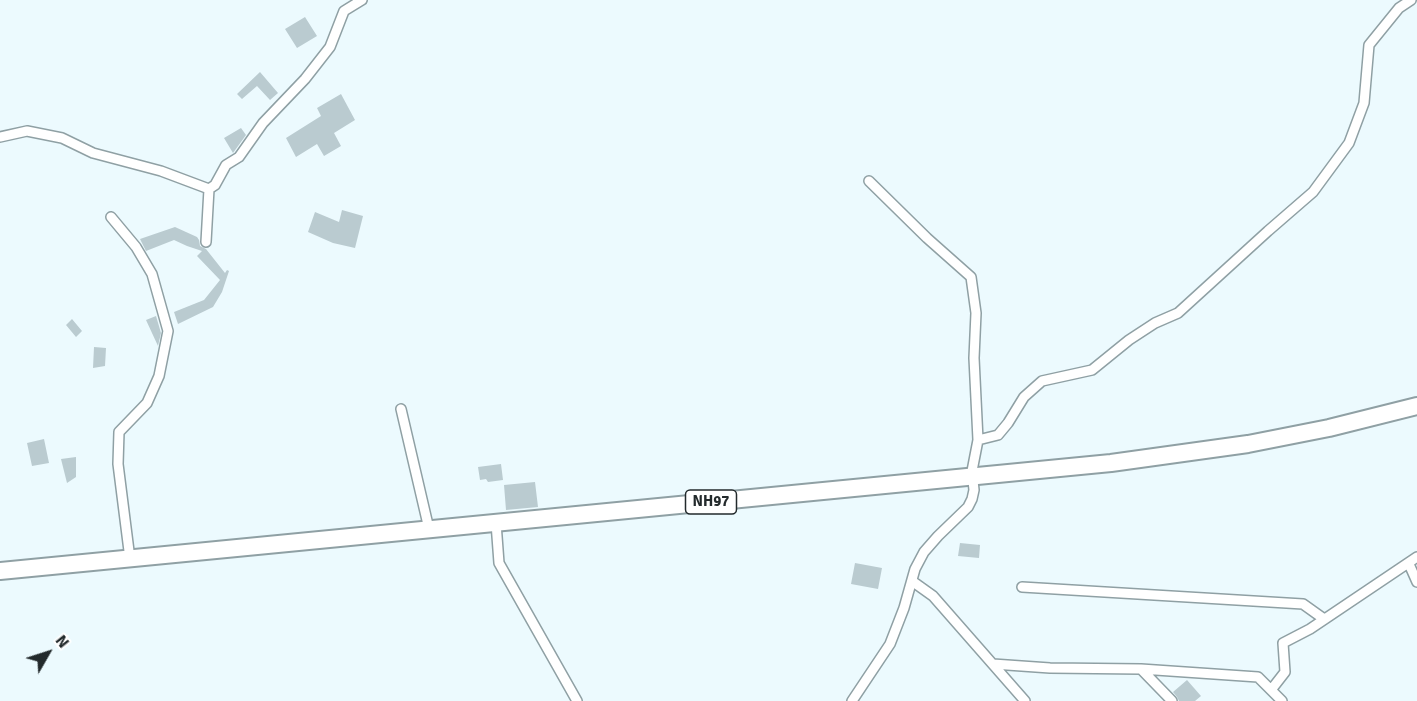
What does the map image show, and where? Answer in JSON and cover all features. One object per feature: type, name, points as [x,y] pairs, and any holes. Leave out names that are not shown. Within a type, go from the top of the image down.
[{"type":"highway","name":"NH97","points":[[0,571],[429,530],[972,474],[1111,464],[1248,444],[1329,428],[1417,406]]},
{"type":"street","points":[[209,189],[215,185],[226,165],[239,157],[263,123],[305,79],[330,47],[344,10],[362,0]]},
{"type":"street","points":[[978,440],[998,435],[1024,397],[1042,381],[1092,370],[1129,340],[1155,323],[1178,313],[1313,192],[1353,133],[1364,103],[1369,45],[1399,8],[1411,0]]},
{"type":"street","points":[[0,137],[27,131],[62,138],[93,153],[161,171],[209,189]]},
{"type":"street","points":[[852,701],[890,644],[915,569],[924,552],[968,507],[972,499],[974,490],[972,474],[978,440],[974,358],[976,314],[971,277],[869,182]]},
{"type":"street","points":[[206,242],[209,189]]},
{"type":"street","points":[[111,217],[136,247],[152,274],[168,332],[159,376],[147,403],[119,432],[118,464],[130,559]]},
{"type":"street","points":[[401,408],[429,530]]},
{"type":"street","points":[[496,523],[499,563],[577,701]]},
{"type":"street","points":[[1271,690],[1285,672],[1282,643],[1324,619],[1417,557]]},
{"type":"street","points":[[1408,564],[1417,582]]},
{"type":"street","points":[[912,581],[933,596],[1025,701]]},
{"type":"street","points":[[1022,587],[1303,604],[1324,619]]},
{"type":"street","points":[[993,664],[1050,668],[1140,669],[1258,677],[1282,701]]},
{"type":"street","points":[[1140,669],[1172,701]]},
{"type":"building","points":[[305,17],[317,36],[297,48],[285,29]]},
{"type":"building","points":[[260,72],[278,93],[270,100],[257,86],[242,99],[237,94]]},
{"type":"building","points":[[341,94],[355,120],[334,133],[341,146],[324,156],[317,144],[296,157],[286,138],[321,116],[317,108]]},
{"type":"building","points":[[241,128],[246,135],[233,153],[224,138]]},
{"type":"building","points":[[342,210],[363,216],[355,248],[333,243],[308,232],[315,212],[339,222]]},
{"type":"building","points":[[175,227],[197,237],[200,246],[206,249],[225,273],[229,271],[222,292],[213,307],[178,324],[174,312],[204,300],[220,280],[197,256],[202,251],[174,240],[146,251],[140,239]]},
{"type":"building","points":[[156,316],[161,333],[158,346],[146,320]]},
{"type":"building","points":[[72,319],[82,331],[76,337],[66,325]]},
{"type":"building","points":[[94,347],[106,348],[105,366],[93,368]]},
{"type":"building","points":[[44,439],[49,463],[32,466],[27,443]]},
{"type":"building","points":[[76,457],[76,477],[67,483],[61,459]]},
{"type":"building","points":[[501,464],[503,480],[488,482],[486,479],[480,480],[478,467]]},
{"type":"building","points":[[535,482],[538,507],[506,510],[504,485]]},
{"type":"building","points":[[960,543],[980,545],[979,558],[958,556]]},
{"type":"building","points":[[855,563],[882,568],[878,589],[851,584]]},
{"type":"building","points":[[1187,680],[1201,696],[1195,701],[1179,701],[1173,692]]}]
